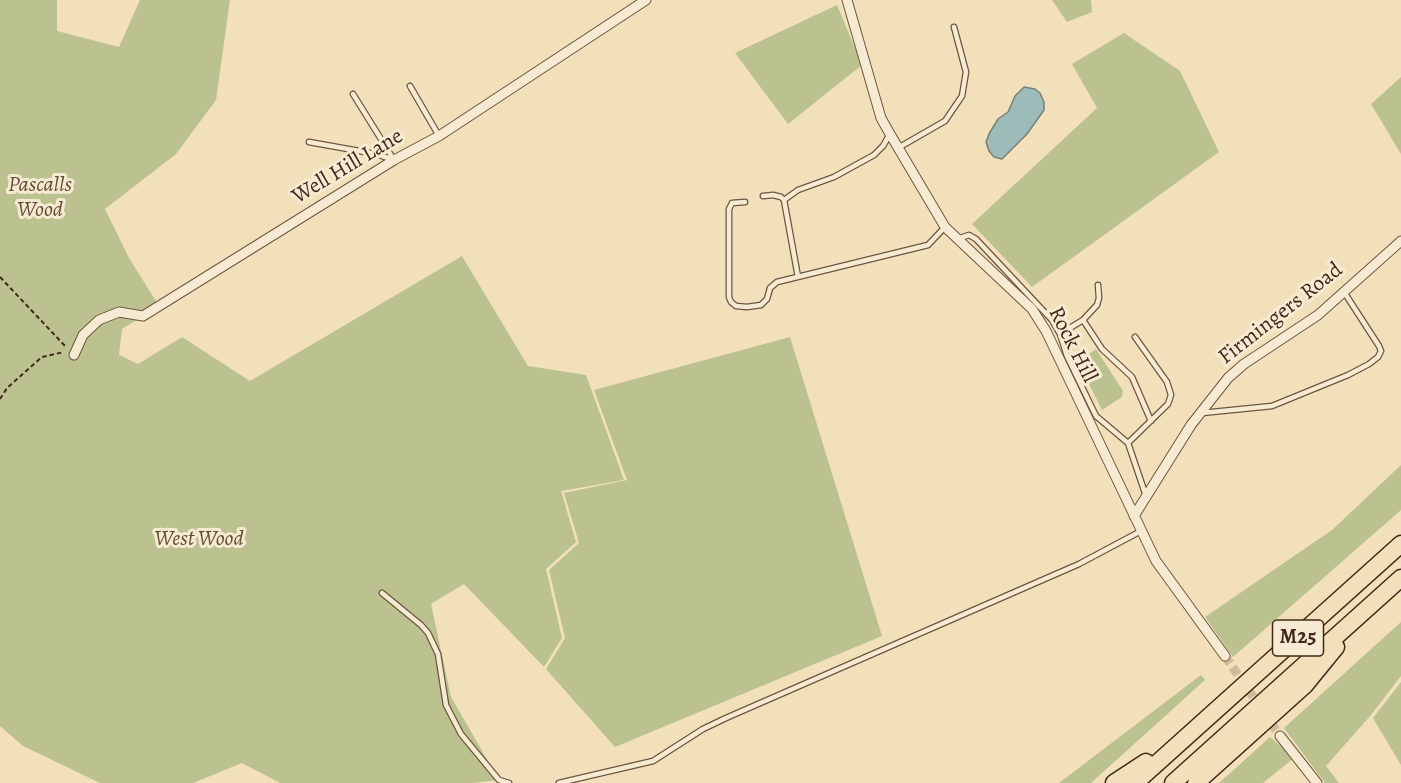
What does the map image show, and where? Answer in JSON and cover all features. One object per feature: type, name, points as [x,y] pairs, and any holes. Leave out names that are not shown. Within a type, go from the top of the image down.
[{"type":"highway","name":"M25","points":[[1135,783],[1401,544]]},
{"type":"highway","name":"M25","points":[[1173,783],[1401,578]]},
{"type":"highway","name":"M25","points":[[1196,783],[1305,686],[1353,622]]},
{"type":"highway","name":"M25","points":[[1114,783],[1193,732]]},
{"type":"street","name":"Well Hill Lane","points":[[74,355],[83,335],[99,320],[119,312],[143,316],[394,160],[439,136],[646,0]]},
{"type":"street","name":"Rock Hill","points":[[847,0],[881,118],[898,148],[945,227],[1032,309],[1046,331],[1156,561],[1225,656]]},
{"type":"street","name":"Firmingers Road","points":[[1134,516],[1200,413],[1228,378],[1244,364],[1318,315],[1401,242]]},
{"type":"street","points":[[1280,735],[1317,783]]},
{"type":"lane","points":[[898,148],[945,120],[962,96],[966,72],[954,27]]},
{"type":"lane","points":[[410,86],[439,136]]},
{"type":"lane","points":[[353,94],[394,160]]},
{"type":"lane","points":[[783,200],[798,190],[834,177],[874,155],[890,134]]},
{"type":"lane","points":[[309,142],[376,154],[394,160]]},
{"type":"lane","points":[[763,196],[773,195],[783,200],[798,277]]},
{"type":"lane","points":[[745,202],[729,205],[729,297],[731,303],[736,306],[760,305],[767,298],[770,288],[777,282],[928,245],[945,227]]},
{"type":"lane","points":[[957,239],[969,235],[976,239],[1044,310],[1060,334],[1067,356],[1096,416],[1128,443],[1146,496]]},
{"type":"lane","points":[[1060,334],[1083,320],[1097,305],[1098,285]]},
{"type":"lane","points":[[1200,413],[1272,406],[1370,364],[1381,351],[1344,292]]},
{"type":"lane","points":[[1083,320],[1102,349],[1132,377],[1151,421]]},
{"type":"lane","points":[[1128,443],[1168,404],[1171,390],[1135,337]]},
{"type":"lane","points":[[559,783],[653,761],[703,729],[726,718],[1069,568],[1141,531]]},
{"type":"lane","points":[[382,593],[428,633],[438,654],[446,705],[461,734],[499,780],[509,783]]},
{"type":"path","points":[[0,278],[70,351],[42,357],[7,388],[0,399]]},
{"type":"green space","points":[[0,0],[57,0],[57,31],[119,47],[140,0],[230,0],[216,100],[176,154],[105,209],[129,258],[159,306],[122,329],[119,355],[138,364],[182,337],[250,381],[462,256],[528,366],[586,375],[624,480],[561,491],[576,542],[546,569],[562,638],[544,667],[464,584],[431,604],[451,697],[499,780],[473,783],[280,783],[242,763],[193,783],[100,783],[23,746],[0,726]]},
{"type":"green space","points":[[1052,0],[1091,0],[1092,12],[1067,22]]},
{"type":"green space","points":[[837,5],[862,65],[788,124],[735,53]]},
{"type":"green space","points":[[1124,33],[1180,71],[1219,152],[1032,287],[972,224],[1097,108],[1072,64]]},
{"type":"green space","points":[[1401,77],[1401,154],[1371,104]]},
{"type":"green space","points":[[790,337],[882,636],[615,747],[546,669],[565,638],[549,570],[579,543],[564,493],[627,480],[594,390]]},
{"type":"green space","points":[[1096,349],[1123,391],[1122,397],[1102,410],[1078,362]]},
{"type":"green space","points":[[1401,465],[1401,510],[1233,657],[1205,617],[1332,530]]},
{"type":"green space","points":[[1401,622],[1401,676],[1371,715],[1326,766],[1339,783],[1325,783],[1284,728]]},
{"type":"green space","points":[[1201,675],[1205,680],[1091,783],[1059,783]]},
{"type":"green space","points":[[1401,682],[1401,765],[1373,718]]},
{"type":"green space","points":[[1270,737],[1294,758],[1263,783],[1219,783]]},
{"type":"water","points":[[1024,87],[1035,89],[1040,93],[1044,102],[1044,110],[1027,134],[1002,159],[994,157],[986,142],[989,134],[998,119],[1008,112],[1015,96]]},
{"type":"tunnel","points":[[1225,656],[1280,736]]},
{"type":"park label","name":"Pascalls Wood","points":[[40,198]]},
{"type":"park label","name":"West Wood","points":[[199,540]]}]
